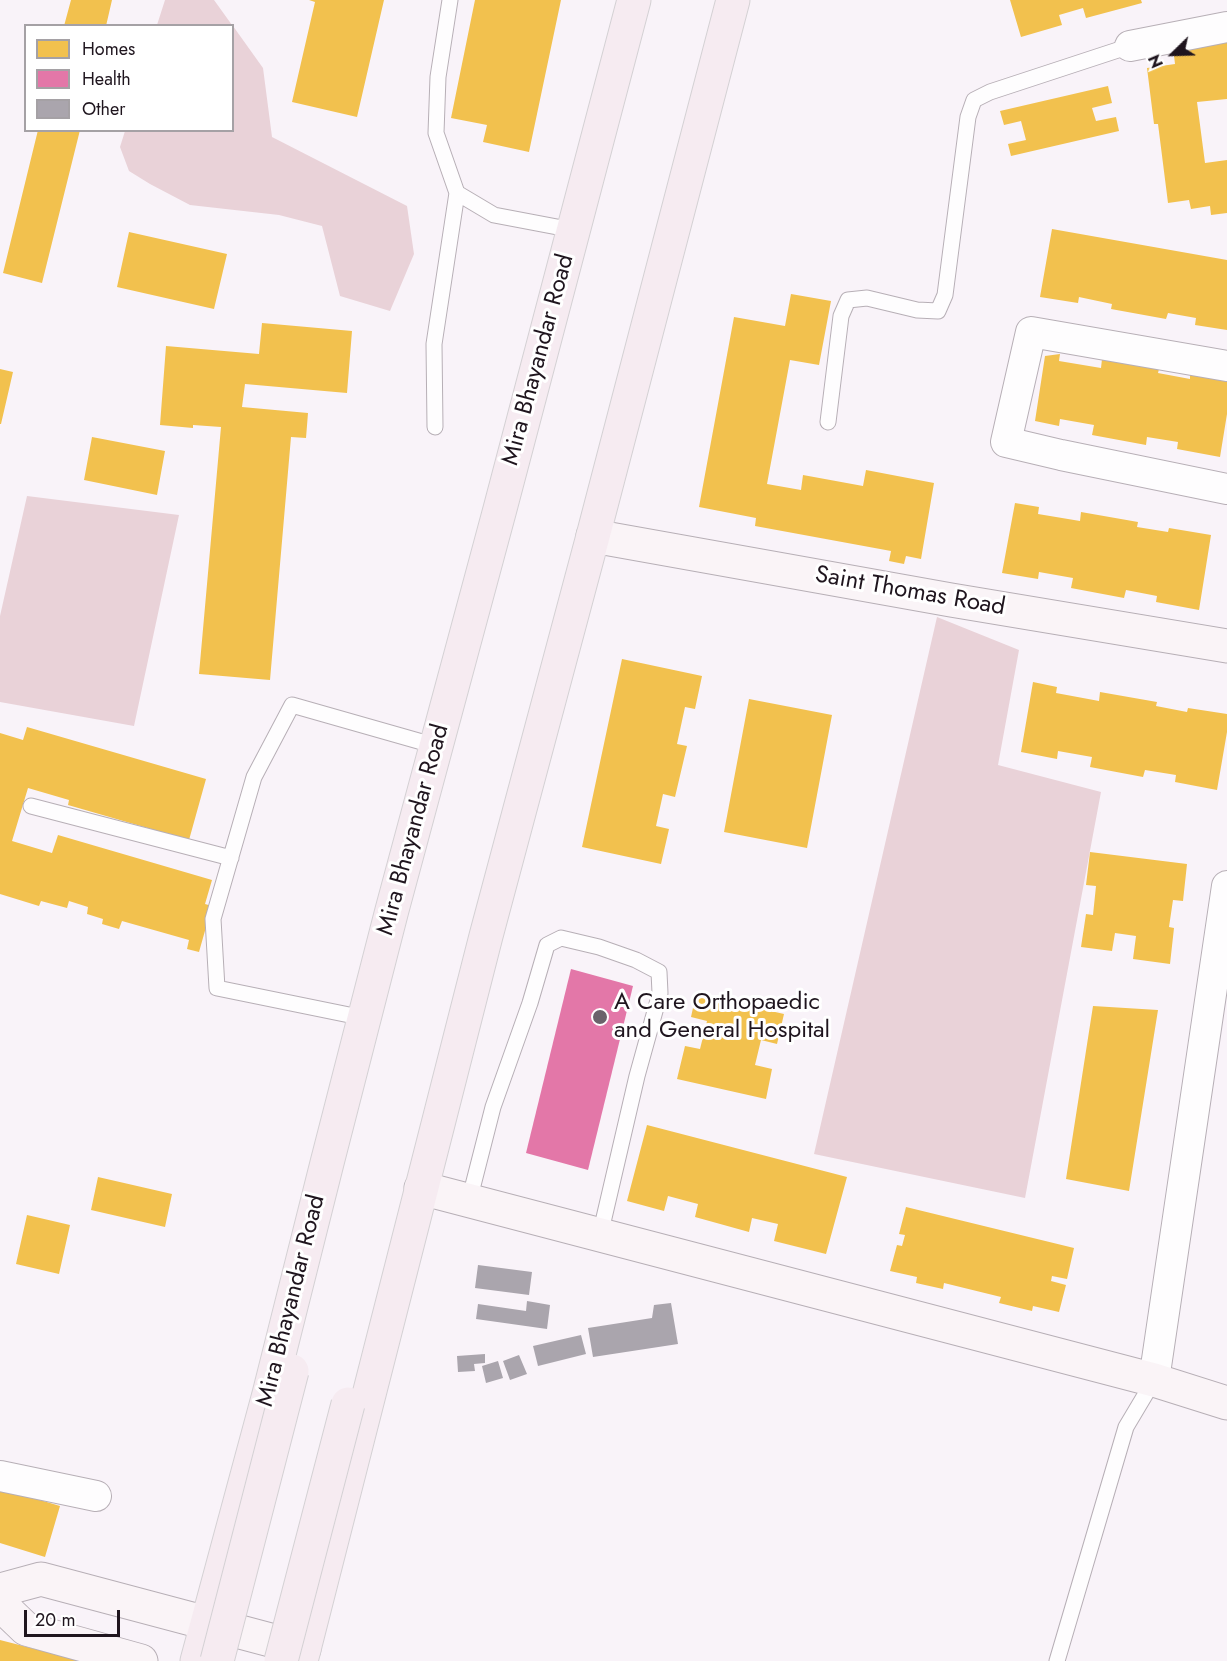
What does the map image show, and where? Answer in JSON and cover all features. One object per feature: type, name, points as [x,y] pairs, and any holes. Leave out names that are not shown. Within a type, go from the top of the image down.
[{"type":"main road","name":"Mira Bhayandar Road","points":[[197,1661],[266,1406],[364,1018],[634,0]]},
{"type":"main road","points":[[561,276],[607,188],[655,0]]},
{"type":"main road","points":[[655,299],[662,188],[710,0]]},
{"type":"main road","points":[[296,1657],[400,1273],[489,925],[594,536],[733,0]]},
{"type":"main road","points":[[217,1661],[302,1331],[304,1252]]},
{"type":"main road","points":[[296,1657],[348,1404],[367,1329],[400,1273]]},
{"type":"street","points":[[1130,46],[1227,27]]},
{"type":"street","points":[[1227,366],[1031,332],[1006,442],[1227,489]]},
{"type":"street","name":"Saint Thomas Road","points":[[594,536],[951,600],[1227,644]]},
{"type":"street","points":[[1154,1380],[1227,886]]},
{"type":"street","points":[[421,1188],[1154,1380],[1227,1403]]},
{"type":"street","points":[[0,1476],[96,1496]]},
{"type":"street","points":[[0,1590],[41,1579],[208,1624],[296,1657]]},
{"type":"street","points":[[0,1604],[26,1629],[141,1661]]},
{"type":"lane","points":[[435,427],[434,344],[457,193],[436,133],[438,77],[450,0]]},
{"type":"lane","points":[[828,422],[841,316],[848,300],[867,298],[917,310],[938,311],[945,296],[968,117],[974,100],[990,92],[1130,46]]},
{"type":"lane","points":[[457,193],[494,215],[573,230]]},
{"type":"lane","points":[[364,1018],[217,988],[213,919],[254,777],[292,705],[436,746]]},
{"type":"lane","points":[[31,806],[231,858]]},
{"type":"lane","points":[[469,1201],[493,1107],[530,1003],[547,945],[561,938],[599,947],[636,960],[659,972],[660,993],[637,1076],[600,1235]]},
{"type":"lane","points":[[1057,1661],[1126,1427],[1154,1380]]},
{"type":"shaded area","points":[[165,0],[214,0],[231,24],[157,24]]},
{"type":"shaded area","points":[[234,27],[263,68],[272,137],[407,206],[414,254],[390,311],[340,296],[322,226],[279,215],[190,205],[129,171],[120,147],[125,132],[234,132]]},
{"type":"shaded area","points":[[27,496],[179,515],[134,726],[0,702],[0,616]]},
{"type":"shaded area","points":[[937,617],[1019,650],[998,765],[1101,792],[1025,1198],[814,1154]]},
{"type":"building: Homes","points":[[71,0],[112,0],[106,24],[65,24]]},
{"type":"building: Homes","points":[[309,0],[384,0],[357,117],[292,102],[315,2]]},
{"type":"building: Homes","points":[[475,0],[561,0],[529,152],[483,142],[487,125],[451,118]]},
{"type":"building: Homes","points":[[1010,0],[1141,0],[1142,3],[1086,18],[1083,8],[1059,15],[1062,25],[1021,37]]},
{"type":"building: Homes","points":[[1227,40],[1227,99],[1197,102],[1205,163],[1227,160],[1227,213],[1211,215],[1210,206],[1191,209],[1189,200],[1168,203],[1158,124],[1154,124],[1147,68],[1175,64],[1173,47]]},
{"type":"building: Homes","points":[[1108,86],[1112,103],[1092,108],[1096,121],[1116,117],[1119,131],[1011,156],[1008,144],[1026,140],[1021,121],[1004,125],[1000,111]]},
{"type":"building: Homes","points":[[38,132],[80,132],[42,283],[3,273]]},
{"type":"building: Homes","points":[[1052,229],[1227,260],[1227,330],[1195,325],[1196,318],[1168,313],[1166,319],[1111,309],[1112,304],[1079,297],[1078,303],[1040,297]]},
{"type":"building: Homes","points":[[129,232],[227,254],[214,309],[117,287]]},
{"type":"building: Homes","points":[[791,294],[831,301],[819,365],[790,360],[767,484],[801,490],[803,475],[863,486],[866,470],[934,483],[921,559],[906,556],[904,564],[889,561],[891,551],[755,526],[756,518],[699,507],[734,317],[785,326]]},
{"type":"building: Homes","points":[[262,323],[352,331],[347,393],[245,384],[242,407],[308,413],[306,438],[291,437],[270,680],[199,674],[221,427],[193,425],[193,428],[160,425],[166,346],[259,354]]},
{"type":"building: Homes","points":[[1060,354],[1059,361],[1101,368],[1102,359],[1159,369],[1158,373],[1190,379],[1190,375],[1227,381],[1227,414],[1220,457],[1177,449],[1178,442],[1147,437],[1146,445],[1092,435],[1094,425],[1060,419],[1059,426],[1035,421],[1045,356]]},
{"type":"building: Homes","points":[[0,369],[13,372],[1,424],[0,424]]},
{"type":"building: Homes","points":[[92,437],[165,451],[157,495],[84,480]]},
{"type":"building: Homes","points":[[1015,503],[1039,507],[1038,514],[1080,521],[1081,512],[1138,522],[1137,527],[1168,532],[1169,528],[1211,535],[1199,610],[1156,602],[1157,596],[1126,590],[1124,598],[1071,588],[1073,578],[1039,572],[1038,579],[1002,573]]},
{"type":"building: Homes","points":[[622,659],[702,676],[695,709],[685,707],[677,744],[687,746],[675,797],[663,794],[656,826],[669,829],[661,864],[582,847]]},
{"type":"building: Homes","points":[[1033,682],[1057,687],[1056,693],[1099,701],[1100,692],[1157,702],[1156,706],[1187,712],[1188,708],[1227,714],[1227,732],[1217,790],[1175,782],[1176,775],[1145,770],[1143,777],[1090,767],[1092,757],[1058,751],[1057,759],[1021,752]]},
{"type":"building: Homes","points":[[749,699],[832,715],[807,848],[724,832]]},
{"type":"building: Homes","points":[[27,727],[206,779],[189,840],[68,805],[69,800],[28,788],[12,841],[52,853],[58,835],[212,880],[205,904],[212,906],[199,952],[187,949],[189,940],[122,921],[119,929],[102,924],[103,919],[87,914],[88,907],[69,901],[67,908],[41,901],[39,906],[0,894],[0,733],[23,740]]},
{"type":"building: Homes","points":[[1090,852],[1187,864],[1183,901],[1173,900],[1169,927],[1174,928],[1170,964],[1133,959],[1136,936],[1115,933],[1112,951],[1081,947],[1086,914],[1093,915],[1096,886],[1086,885]]},
{"type":"building: Homes","points":[[696,994],[784,1014],[777,1044],[761,1040],[755,1065],[772,1069],[766,1099],[677,1079],[685,1046],[700,1049],[707,1021],[691,1017]]},
{"type":"building: Homes","points":[[1093,1006],[1158,1010],[1129,1191],[1066,1179]]},
{"type":"building: Homes","points":[[647,1125],[847,1177],[826,1254],[774,1241],[778,1224],[752,1218],[749,1232],[695,1217],[698,1204],[668,1196],[664,1211],[627,1201]]},
{"type":"building: Homes","points":[[98,1177],[172,1194],[165,1227],[91,1210]]},
{"type":"building: Homes","points":[[906,1207],[1074,1248],[1067,1279],[1052,1276],[1051,1281],[1066,1285],[1059,1312],[1033,1306],[1032,1311],[999,1303],[1001,1297],[944,1283],[943,1289],[916,1283],[917,1277],[890,1271],[897,1245],[902,1246],[905,1235],[899,1234]]},
{"type":"building: Homes","points":[[27,1215],[70,1225],[59,1274],[16,1264]]},
{"type":"building: Homes","points":[[0,1488],[60,1506],[45,1557],[0,1543]]},
{"type":"building: Homes","points":[[0,1640],[78,1660],[78,1661],[0,1661]]},
{"type":"building: Health","points":[[571,969],[633,986],[588,1170],[526,1153]]},
{"type":"building: Other","points":[[478,1265],[532,1272],[529,1295],[475,1288]]},
{"type":"building: Other","points":[[527,1301],[550,1305],[547,1329],[476,1319],[478,1304],[526,1311]]},
{"type":"building: Other","points":[[671,1303],[678,1344],[593,1357],[588,1328],[652,1318],[654,1305]]},
{"type":"building: Other","points":[[581,1335],[586,1354],[538,1366],[533,1346]]},
{"type":"building: Other","points":[[485,1354],[485,1363],[474,1364],[475,1371],[458,1372],[457,1356]]},
{"type":"building: Other","points":[[519,1355],[527,1374],[510,1380],[503,1361]]},
{"type":"building: Other","points":[[498,1361],[503,1378],[486,1383],[482,1366]]},
{"type":"place","name":"A Care Orthopaedic and General Hospital","points":[[600,1017]]}]
